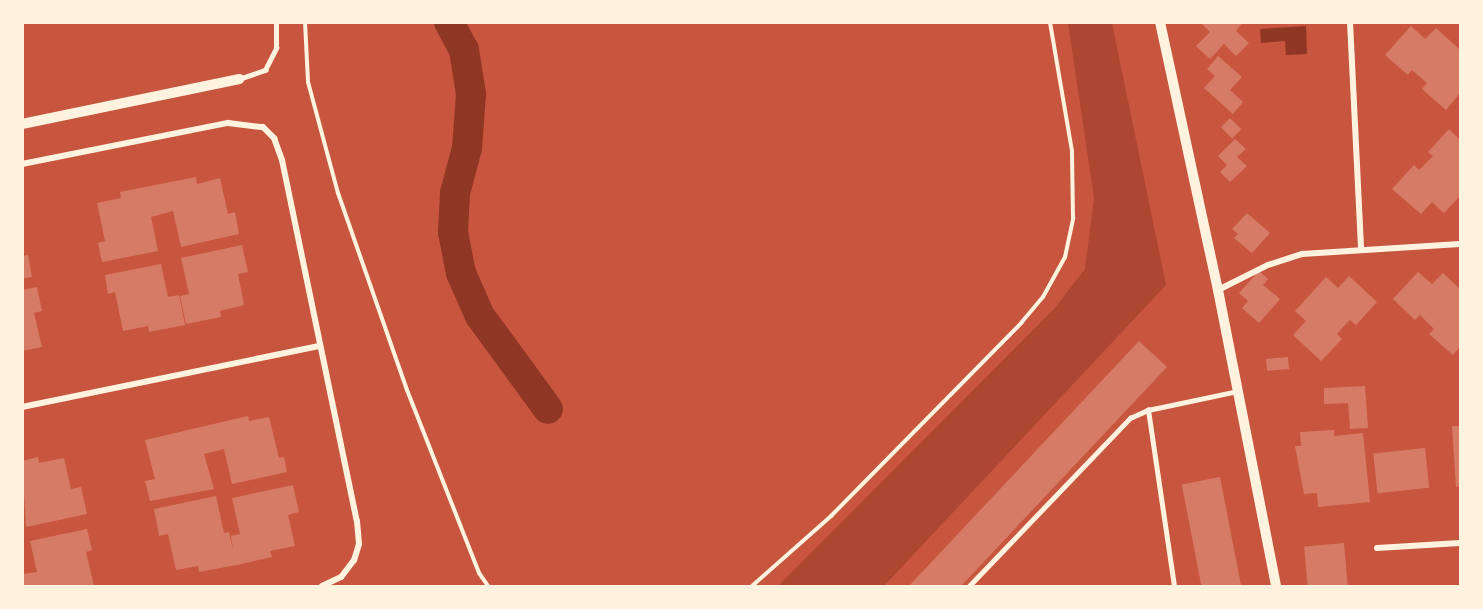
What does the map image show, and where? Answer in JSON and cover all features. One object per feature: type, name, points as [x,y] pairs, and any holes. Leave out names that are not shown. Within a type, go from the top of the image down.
[{"type":"street","points":[[1160,22],[1218,290],[1276,586]]},
{"type":"street","points":[[1350,22],[1361,249]]},
{"type":"street","points":[[22,124],[239,79]]},
{"type":"street","points":[[22,164],[213,125],[245,122],[263,128],[274,138],[282,160],[359,544],[341,577],[322,586]]},
{"type":"street","points":[[1218,290],[1292,257],[1361,249],[1461,244]]},
{"type":"street","points":[[22,407],[318,346]]},
{"type":"street","points":[[1377,548],[1461,543]]},
{"type":"lane","points":[[239,79],[265,70],[276,48],[276,22]]},
{"type":"lane","points":[[969,586],[1130,418],[1148,410],[1238,391]]},
{"type":"lane","points":[[1148,410],[1174,586]]},
{"type":"path","points":[[305,22],[308,82],[338,193],[407,390],[479,573],[488,586]]},
{"type":"path","points":[[752,586],[831,516],[1021,323],[1043,297],[1065,257],[1073,218],[1071,151],[1050,22]]},
{"type":"shaded area","points":[[1068,23],[1112,23],[1166,285],[884,586],[778,586],[1054,309],[1085,269],[1094,198]]},
{"type":"shaded area","points":[[1306,26],[1307,54],[1286,55],[1285,41],[1261,43],[1260,29]]},
{"type":"building","points":[[1200,22],[1243,22],[1236,31],[1249,43],[1236,56],[1224,44],[1210,59],[1196,46],[1210,32]]},
{"type":"building","points":[[1411,26],[1425,39],[1436,28],[1460,50],[1460,93],[1446,110],[1422,89],[1427,83],[1412,70],[1408,75],[1385,55]]},
{"type":"building","points":[[1218,56],[1242,77],[1230,90],[1243,102],[1233,114],[1204,88],[1215,76],[1207,69]]},
{"type":"building","points":[[1230,118],[1241,129],[1232,139],[1221,127]]},
{"type":"building","points":[[1449,129],[1460,140],[1460,196],[1444,213],[1432,202],[1421,214],[1392,189],[1414,165],[1419,170],[1433,156],[1428,152]]},
{"type":"building","points":[[1235,139],[1246,149],[1237,157],[1247,166],[1230,182],[1220,172],[1227,165],[1218,156]]},
{"type":"building","points":[[196,177],[197,184],[220,178],[228,214],[235,212],[239,234],[181,247],[173,211],[151,217],[158,251],[102,262],[98,243],[105,241],[97,203],[121,198],[120,192]]},
{"type":"building","points":[[1247,213],[1270,233],[1252,253],[1234,238],[1238,234],[1232,229]]},
{"type":"building","points":[[242,245],[248,272],[238,274],[244,305],[220,311],[221,317],[186,324],[180,296],[189,294],[181,258]]},
{"type":"building","points":[[28,255],[32,277],[22,279],[22,256]]},
{"type":"building","points":[[161,264],[168,297],[179,295],[185,325],[149,332],[148,326],[123,331],[115,292],[108,294],[105,275]]},
{"type":"building","points":[[1259,271],[1268,279],[1263,285],[1280,299],[1259,323],[1242,308],[1248,301],[1239,293]]},
{"type":"building","points":[[1418,272],[1432,284],[1443,273],[1460,289],[1460,347],[1453,355],[1429,334],[1434,329],[1420,315],[1415,320],[1393,299]]},
{"type":"building","points":[[1349,276],[1377,302],[1356,325],[1350,320],[1344,326],[1337,334],[1342,339],[1321,361],[1293,335],[1306,321],[1295,311],[1326,277],[1338,288]]},
{"type":"building","points":[[37,287],[42,311],[34,313],[42,347],[22,351],[22,290]]},
{"type":"building","points":[[1139,341],[1167,367],[961,586],[909,586]]},
{"type":"building","points":[[1288,357],[1289,369],[1267,371],[1266,359]]},
{"type":"building","points":[[1365,386],[1368,428],[1350,429],[1348,403],[1324,404],[1324,388]]},
{"type":"building","points":[[248,416],[249,421],[269,417],[279,458],[284,457],[287,472],[232,484],[224,449],[204,454],[214,489],[150,501],[145,481],[155,479],[145,440]]},
{"type":"building","points":[[1452,426],[1460,426],[1460,486],[1456,487]]},
{"type":"building","points":[[1334,430],[1334,436],[1363,433],[1370,502],[1318,507],[1317,493],[1304,494],[1295,446],[1301,446],[1300,432]]},
{"type":"building","points":[[1425,448],[1429,488],[1377,493],[1373,453]]},
{"type":"building","points":[[38,457],[39,463],[64,458],[71,489],[81,487],[87,514],[26,527],[22,461]]},
{"type":"building","points":[[1220,477],[1241,586],[1201,586],[1182,484]]},
{"type":"building","points":[[293,485],[299,512],[288,515],[295,546],[270,551],[272,557],[237,565],[199,572],[198,566],[176,570],[168,534],[159,536],[154,509],[216,496],[224,533],[229,532],[233,550],[231,536],[240,534],[232,498]]},
{"type":"building","points":[[87,529],[92,550],[86,552],[94,586],[22,586],[22,574],[37,572],[30,541]]},
{"type":"building","points":[[1344,543],[1348,586],[1308,586],[1304,546]]},
{"type":"waterway","points":[[449,22],[464,50],[471,94],[467,148],[455,193],[453,232],[461,273],[480,316],[548,409]]}]
